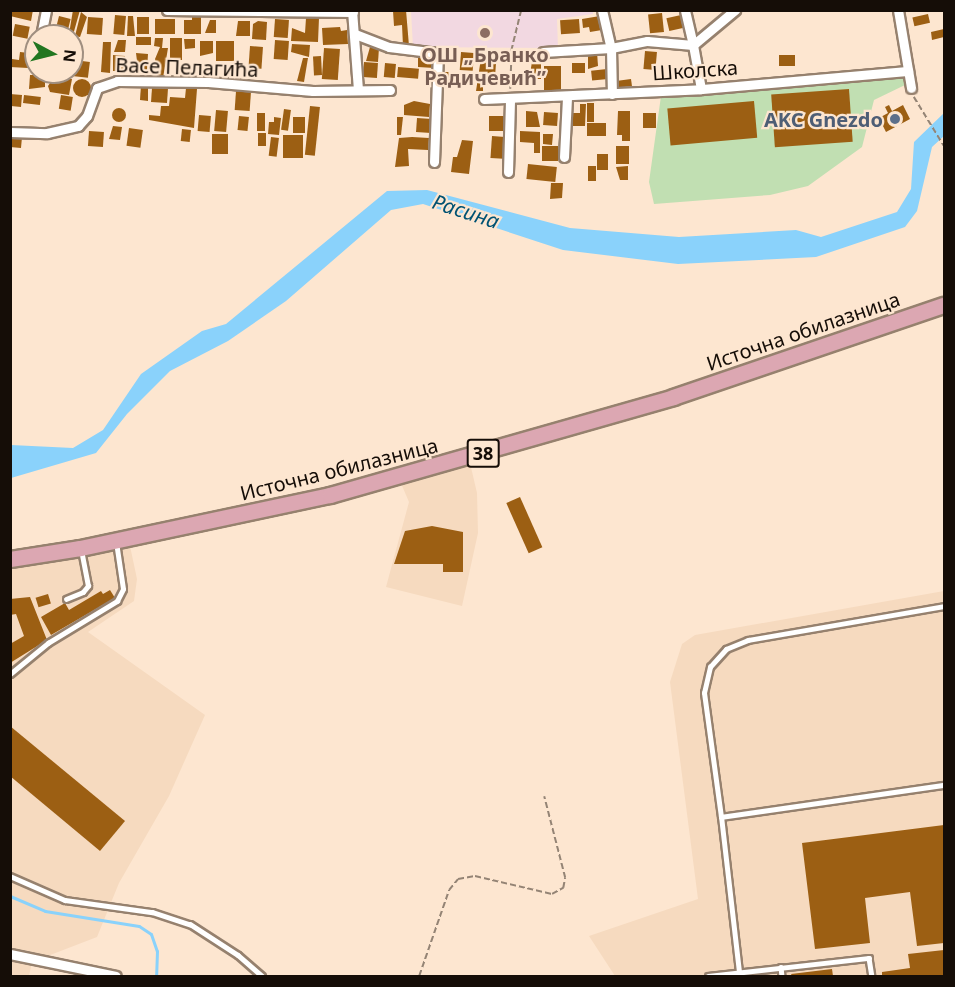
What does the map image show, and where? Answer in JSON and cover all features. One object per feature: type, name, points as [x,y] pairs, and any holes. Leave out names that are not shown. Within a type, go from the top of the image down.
[{"type":"main road","name":"Источна обилазница","points":[[10,559],[80,548],[330,495],[673,397],[945,305]]},
{"type":"street","points":[[168,10],[353,11],[358,90]]},
{"type":"street","points":[[602,10],[611,48],[612,94]]},
{"type":"street","points":[[685,10],[701,89]]},
{"type":"street","points":[[543,52],[611,48],[647,41],[693,45],[735,10]]},
{"type":"street","points":[[898,10],[911,88]]},
{"type":"street","points":[[355,34],[389,47],[438,53],[434,162]]},
{"type":"street","name":"Школска","points":[[484,99],[567,97],[701,89],[908,71]]},
{"type":"street","name":"Васе Пелагића","points":[[10,132],[47,133],[78,126],[87,116],[97,88],[110,81],[390,90]]},
{"type":"street","points":[[564,156],[567,97]]},
{"type":"street","points":[[508,172],[510,99]]},
{"type":"street","points":[[10,954],[116,976]]},
{"type":"lane","points":[[10,674],[48,644],[117,601],[123,589],[115,540]]},
{"type":"lane","points":[[66,599],[83,592],[88,586],[80,548]]},
{"type":"lane","points":[[739,972],[704,693],[710,667],[726,648],[748,640],[945,606]]},
{"type":"lane","points":[[721,817],[945,785]]},
{"type":"lane","points":[[10,876],[65,900],[152,912],[190,924],[238,955],[262,976]]},
{"type":"lane","points":[[708,976],[869,958],[872,976]]},
{"type":"lane","points":[[781,967],[782,976]]},
{"type":"path","points":[[510,99],[511,51],[521,10]]},
{"type":"path","points":[[911,88],[945,146]]},
{"type":"path","points":[[419,976],[449,890],[458,879],[475,876],[552,894],[563,888],[565,878],[544,797]]},
{"type":"shaded area","name":"ОШ „Бранко Радичевић”","points":[[593,10],[593,14],[557,19],[558,48],[413,47],[411,11]]},
{"type":"shaded area","points":[[470,463],[477,493],[478,533],[462,606],[386,587],[409,502],[400,481]]},
{"type":"shaded area","points":[[130,546],[137,579],[134,601],[88,632],[205,715],[169,796],[119,883],[97,937],[32,962],[29,976],[11,976],[11,567]]},
{"type":"shaded area","points":[[944,591],[944,976],[615,976],[589,936],[698,899],[670,682],[682,644],[695,635]]},
{"type":"green space","points":[[904,77],[905,85],[874,100],[862,147],[808,186],[770,195],[654,204],[649,182],[661,96]]},
{"type":"water","name":"Расина","points":[[944,113],[944,136],[932,147],[917,211],[905,227],[816,257],[678,264],[563,250],[423,204],[391,210],[286,301],[228,341],[170,371],[127,414],[96,453],[11,478],[11,445],[73,448],[103,430],[141,374],[202,331],[226,324],[387,191],[427,190],[570,228],[679,237],[796,230],[821,237],[897,212],[911,189],[914,142]]},
{"type":"building","points":[[10,10],[33,10],[31,21],[10,16]]},
{"type":"building","points":[[73,10],[80,10],[76,24],[71,24]]},
{"type":"building","points":[[406,10],[409,46],[403,46],[402,25],[394,26],[393,11]]},
{"type":"building","points":[[81,12],[87,17],[84,26],[78,24]]},
{"type":"building","points":[[662,13],[664,32],[650,33],[648,14]]},
{"type":"building","points":[[928,14],[930,23],[914,26],[912,18]]},
{"type":"building","points":[[115,15],[126,16],[124,35],[113,34]]},
{"type":"building","points":[[192,15],[201,15],[201,34],[184,34],[184,20],[192,20]]},
{"type":"building","points":[[681,15],[684,28],[669,31],[666,18]]},
{"type":"building","points":[[59,16],[71,19],[69,24],[57,24]]},
{"type":"building","points":[[128,16],[133,16],[135,36],[127,36]]},
{"type":"building","points":[[600,16],[602,30],[590,32],[589,27],[583,28],[582,19]]},
{"type":"building","points":[[88,17],[103,18],[102,35],[87,34]]},
{"type":"building","points":[[137,17],[149,17],[149,34],[137,34]]},
{"type":"building","points":[[306,18],[319,18],[318,42],[291,41],[292,28],[305,33]]},
{"type":"building","points":[[155,19],[175,19],[175,34],[155,34]]},
{"type":"building","points":[[275,19],[289,20],[288,38],[274,37]]},
{"type":"building","points":[[579,19],[580,33],[561,34],[560,20]]},
{"type":"building","points":[[210,20],[216,20],[216,33],[205,33]]},
{"type":"building","points":[[238,21],[250,21],[250,36],[236,36]]},
{"type":"building","points":[[258,21],[267,22],[266,40],[252,39],[253,24]]},
{"type":"building","points":[[15,24],[24,26],[24,38],[13,36]]},
{"type":"building","points":[[340,27],[341,31],[347,30],[348,44],[323,45],[322,28]]},
{"type":"building","points":[[944,29],[944,37],[932,40],[931,32]]},
{"type":"building","points":[[136,37],[151,37],[151,45],[136,45]]},
{"type":"building","points":[[155,38],[163,38],[162,48],[168,48],[163,78],[157,78],[155,59],[160,47],[154,46]]},
{"type":"building","points":[[170,38],[182,38],[182,60],[170,60]]},
{"type":"building","points":[[184,39],[195,39],[195,48],[185,49]]},
{"type":"building","points":[[118,40],[126,40],[125,52],[114,52]]},
{"type":"building","points":[[275,40],[289,41],[288,60],[274,59]]},
{"type":"building","points":[[200,41],[213,41],[213,53],[200,56]]},
{"type":"building","points":[[216,41],[234,41],[234,61],[216,61]]},
{"type":"building","points":[[103,42],[111,42],[110,73],[101,72]]},
{"type":"building","points":[[292,44],[310,45],[309,57],[291,52]]},
{"type":"building","points":[[250,46],[263,47],[261,69],[248,68]]},
{"type":"building","points":[[370,47],[379,48],[378,62],[366,61]]},
{"type":"building","points":[[324,48],[340,49],[338,80],[322,79]]},
{"type":"building","points":[[645,51],[657,52],[655,70],[643,69]]},
{"type":"building","points":[[20,52],[24,52],[24,68],[10,67],[12,59],[19,60]]},
{"type":"building","points":[[461,52],[474,53],[473,71],[460,70]]},
{"type":"building","points":[[597,52],[598,66],[588,69],[588,53]]},
{"type":"building","points":[[136,53],[148,54],[147,70],[138,69]]},
{"type":"building","points":[[418,54],[431,54],[434,68],[418,67]]},
{"type":"building","points":[[113,55],[125,56],[124,71],[113,71]]},
{"type":"building","points":[[779,55],[795,55],[795,66],[779,66]]},
{"type":"building","points":[[313,56],[321,56],[322,75],[314,75]]},
{"type":"building","points":[[303,58],[308,58],[304,82],[297,81]]},
{"type":"building","points":[[481,58],[496,63],[495,77],[491,77],[491,85],[483,84],[483,91],[476,91]]},
{"type":"building","points":[[84,61],[90,62],[88,78],[84,77]]},
{"type":"building","points":[[364,62],[378,63],[377,78],[363,77]]},
{"type":"building","points":[[532,62],[541,62],[541,79],[529,79]]},
{"type":"building","points":[[385,63],[396,64],[395,78],[384,77]]},
{"type":"building","points":[[572,63],[585,63],[585,73],[572,73]]},
{"type":"building","points":[[544,66],[561,66],[561,92],[544,92]]},
{"type":"building","points":[[398,67],[419,69],[418,79],[397,77]]},
{"type":"building","points":[[607,69],[608,79],[592,81],[591,71]]},
{"type":"building","points":[[442,72],[459,72],[459,84],[442,84]]},
{"type":"building","points":[[631,79],[632,86],[615,88],[614,81]]},
{"type":"building","points":[[84,80],[90,85],[88,94],[82,97],[76,94],[73,88],[75,84],[84,84]]},
{"type":"building","points":[[29,84],[45,84],[45,87],[29,89]]},
{"type":"building","points":[[49,84],[71,84],[69,95],[50,92]]},
{"type":"building","points":[[141,85],[148,86],[148,101],[140,100]]},
{"type":"building","points":[[152,88],[168,89],[167,103],[151,102]]},
{"type":"building","points":[[186,88],[197,89],[194,128],[149,120],[149,115],[160,116],[161,106],[169,106],[170,97],[185,98]]},
{"type":"building","points":[[849,89],[853,142],[775,147],[771,94]]},
{"type":"building","points":[[236,91],[251,92],[250,111],[235,110]]},
{"type":"building","points":[[10,94],[22,95],[21,107],[11,106]]},
{"type":"building","points":[[24,95],[41,97],[40,105],[23,103]]},
{"type":"building","points":[[61,95],[73,97],[71,111],[59,109]]},
{"type":"building","points":[[414,101],[430,104],[429,117],[404,115],[404,105]]},
{"type":"building","points":[[754,101],[757,138],[671,145],[667,109]]},
{"type":"building","points":[[587,103],[594,103],[594,122],[587,122]]},
{"type":"building","points":[[580,104],[586,104],[585,126],[568,126],[569,113],[580,113]]},
{"type":"building","name":"AKC Gnezdo","points":[[889,105],[892,111],[903,105],[910,119],[886,132],[879,118],[888,113],[885,107]]},
{"type":"building","points":[[310,106],[320,107],[315,156],[305,155]]},
{"type":"building","points":[[116,108],[122,108],[126,115],[122,122],[116,122],[112,118],[112,112]]},
{"type":"building","points":[[284,109],[291,110],[288,131],[281,130]]},
{"type":"building","points":[[216,110],[228,111],[226,132],[214,131]]},
{"type":"building","points":[[526,111],[537,112],[540,127],[526,127]]},
{"type":"building","points":[[618,111],[630,111],[630,141],[622,141],[622,135],[617,135]]},
{"type":"building","points":[[544,112],[558,113],[557,126],[543,125]]},
{"type":"building","points":[[257,113],[265,113],[265,131],[257,131]]},
{"type":"building","points":[[643,113],[656,113],[656,128],[643,128]]},
{"type":"building","points":[[199,115],[211,116],[210,132],[198,131]]},
{"type":"building","points":[[239,116],[249,117],[247,131],[238,130]]},
{"type":"building","points":[[489,116],[505,116],[505,131],[489,131]]},
{"type":"building","points":[[274,117],[281,118],[279,135],[268,134],[269,122],[274,122]]},
{"type":"building","points":[[293,117],[305,117],[305,133],[293,133]]},
{"type":"building","points":[[397,117],[403,117],[401,135],[397,135]]},
{"type":"building","points":[[417,118],[432,119],[431,133],[416,132]]},
{"type":"building","points":[[587,123],[606,123],[606,136],[587,136]]},
{"type":"building","points":[[113,126],[122,127],[120,140],[109,139]]},
{"type":"building","points":[[129,128],[143,130],[140,148],[126,146]]},
{"type":"building","points":[[182,129],[191,130],[190,142],[181,141]]},
{"type":"building","points":[[89,131],[104,132],[103,147],[88,146]]},
{"type":"building","points":[[520,131],[540,132],[540,153],[534,153],[534,143],[520,142]]},
{"type":"building","points":[[258,133],[266,133],[266,146],[258,146]]},
{"type":"building","points":[[212,134],[228,134],[228,154],[212,154]]},
{"type":"building","points":[[543,134],[553,134],[552,145],[543,144]]},
{"type":"building","points":[[283,135],[303,135],[303,158],[283,158]]},
{"type":"building","points":[[492,136],[505,137],[503,159],[490,158]]},
{"type":"building","points":[[10,137],[22,137],[21,148],[10,147]]},
{"type":"building","points":[[271,137],[279,138],[277,157],[269,156]]},
{"type":"building","points":[[399,138],[429,138],[428,150],[408,149],[409,166],[395,167]]},
{"type":"building","points":[[462,140],[473,141],[469,174],[451,172],[453,157],[457,157]]},
{"type":"building","points":[[542,146],[558,146],[558,161],[542,161]]},
{"type":"building","points":[[616,146],[629,146],[629,164],[616,164]]},
{"type":"building","points":[[597,154],[608,154],[608,170],[597,170]]},
{"type":"building","points":[[528,164],[557,167],[555,182],[526,179]]},
{"type":"building","points":[[588,166],[596,166],[596,181],[588,181]]},
{"type":"building","points":[[628,166],[628,180],[620,180],[616,167]]},
{"type":"building","points":[[551,183],[563,183],[562,198],[550,199]]},
{"type":"building","points":[[520,497],[542,547],[529,553],[506,503]]},
{"type":"building","points":[[432,526],[463,532],[463,572],[443,572],[443,564],[394,564],[405,531]]},
{"type":"building","points":[[110,590],[115,598],[51,635],[41,617],[65,603],[69,610],[101,591],[103,594]]},
{"type":"building","points":[[48,594],[51,604],[38,607],[36,598]]},
{"type":"building","points":[[30,597],[47,640],[10,663],[10,644],[24,636],[16,614],[10,615],[10,599]]},
{"type":"building","points":[[10,726],[125,821],[100,851],[10,776]]},
{"type":"building","points":[[944,825],[944,943],[917,946],[910,892],[865,898],[870,943],[815,949],[802,843]]},
{"type":"building","points":[[944,950],[944,976],[882,976],[882,972],[910,968],[908,954]]},
{"type":"building","points":[[832,969],[833,976],[792,976],[791,974]]},
{"type":"waterway","points":[[10,896],[45,911],[139,926],[151,934],[157,951],[156,976]]},
{"type":"place","name":"ОШ „Бранко Радичевић”","points":[[485,33]]},
{"type":"place","name":"AKC Gnezdo","points":[[895,119]]}]
